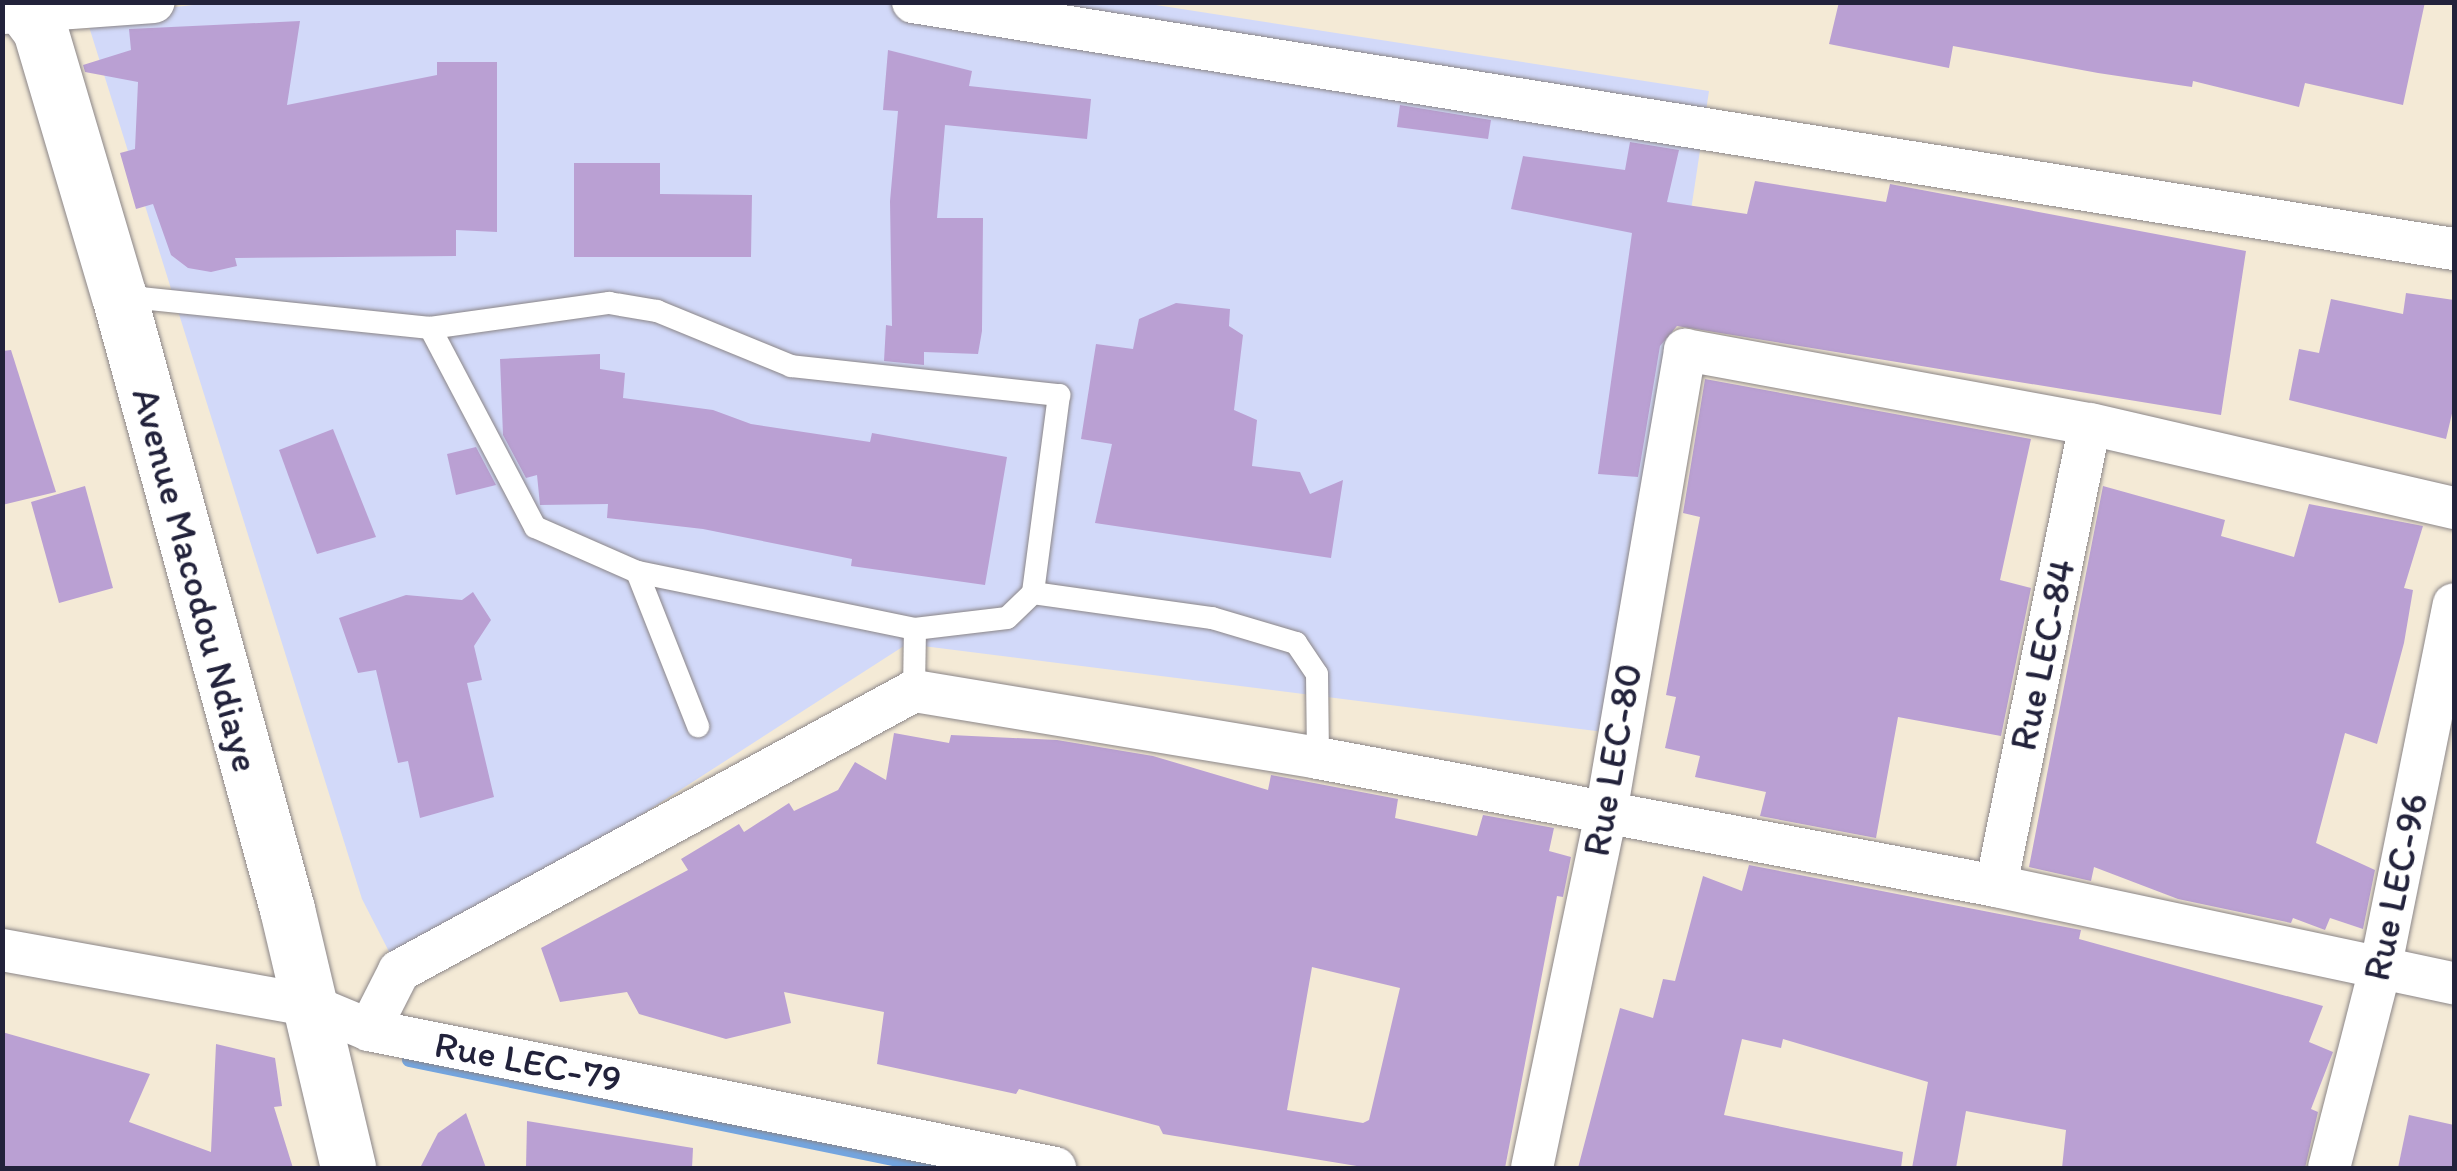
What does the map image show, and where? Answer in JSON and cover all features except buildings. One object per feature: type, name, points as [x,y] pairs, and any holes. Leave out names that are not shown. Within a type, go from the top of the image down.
[{"type":"street","points":[[14,8],[154,2]]},
{"type":"street","points":[[913,2],[2454,249]]},
{"type":"street","name":"Avenue Macodou Ndiaye","points":[[14,8],[40,30],[120,296],[310,1004],[348,1168]]},
{"type":"street","name":"Rue LEC-80","points":[[1532,1168],[1606,813],[1685,350],[2090,424]]},
{"type":"street","points":[[2090,424],[2454,508]]},
{"type":"street","name":"Rue LEC-84","points":[[1996,886],[2090,424]]},
{"type":"street","name":"Rue LEC-96","points":[[2329,1168],[2380,970],[2454,604]]},
{"type":"street","points":[[369,1030],[398,971],[914,691],[1318,758],[1996,886],[2454,983]]},
{"type":"street","name":"Rue LEC-79","points":[[2,950],[310,1004],[369,1030],[1055,1168]]},
{"type":"lane","points":[[120,296],[430,328],[610,303],[656,312],[791,366],[1059,395],[1033,592],[1006,618],[915,629],[637,572],[535,527],[430,328]]},
{"type":"lane","points":[[637,572],[698,726]]},
{"type":"lane","points":[[1033,592],[1212,618],[1296,643],[1317,674],[1318,758]]},
{"type":"lane","points":[[914,691],[915,629]]},
{"type":"shaded area","points":[[220,2],[1143,3],[1709,91],[1612,733],[907,644],[399,971],[362,899],[86,17]]},
{"type":"waterway","points":[[409,1060],[937,1168]]}]
